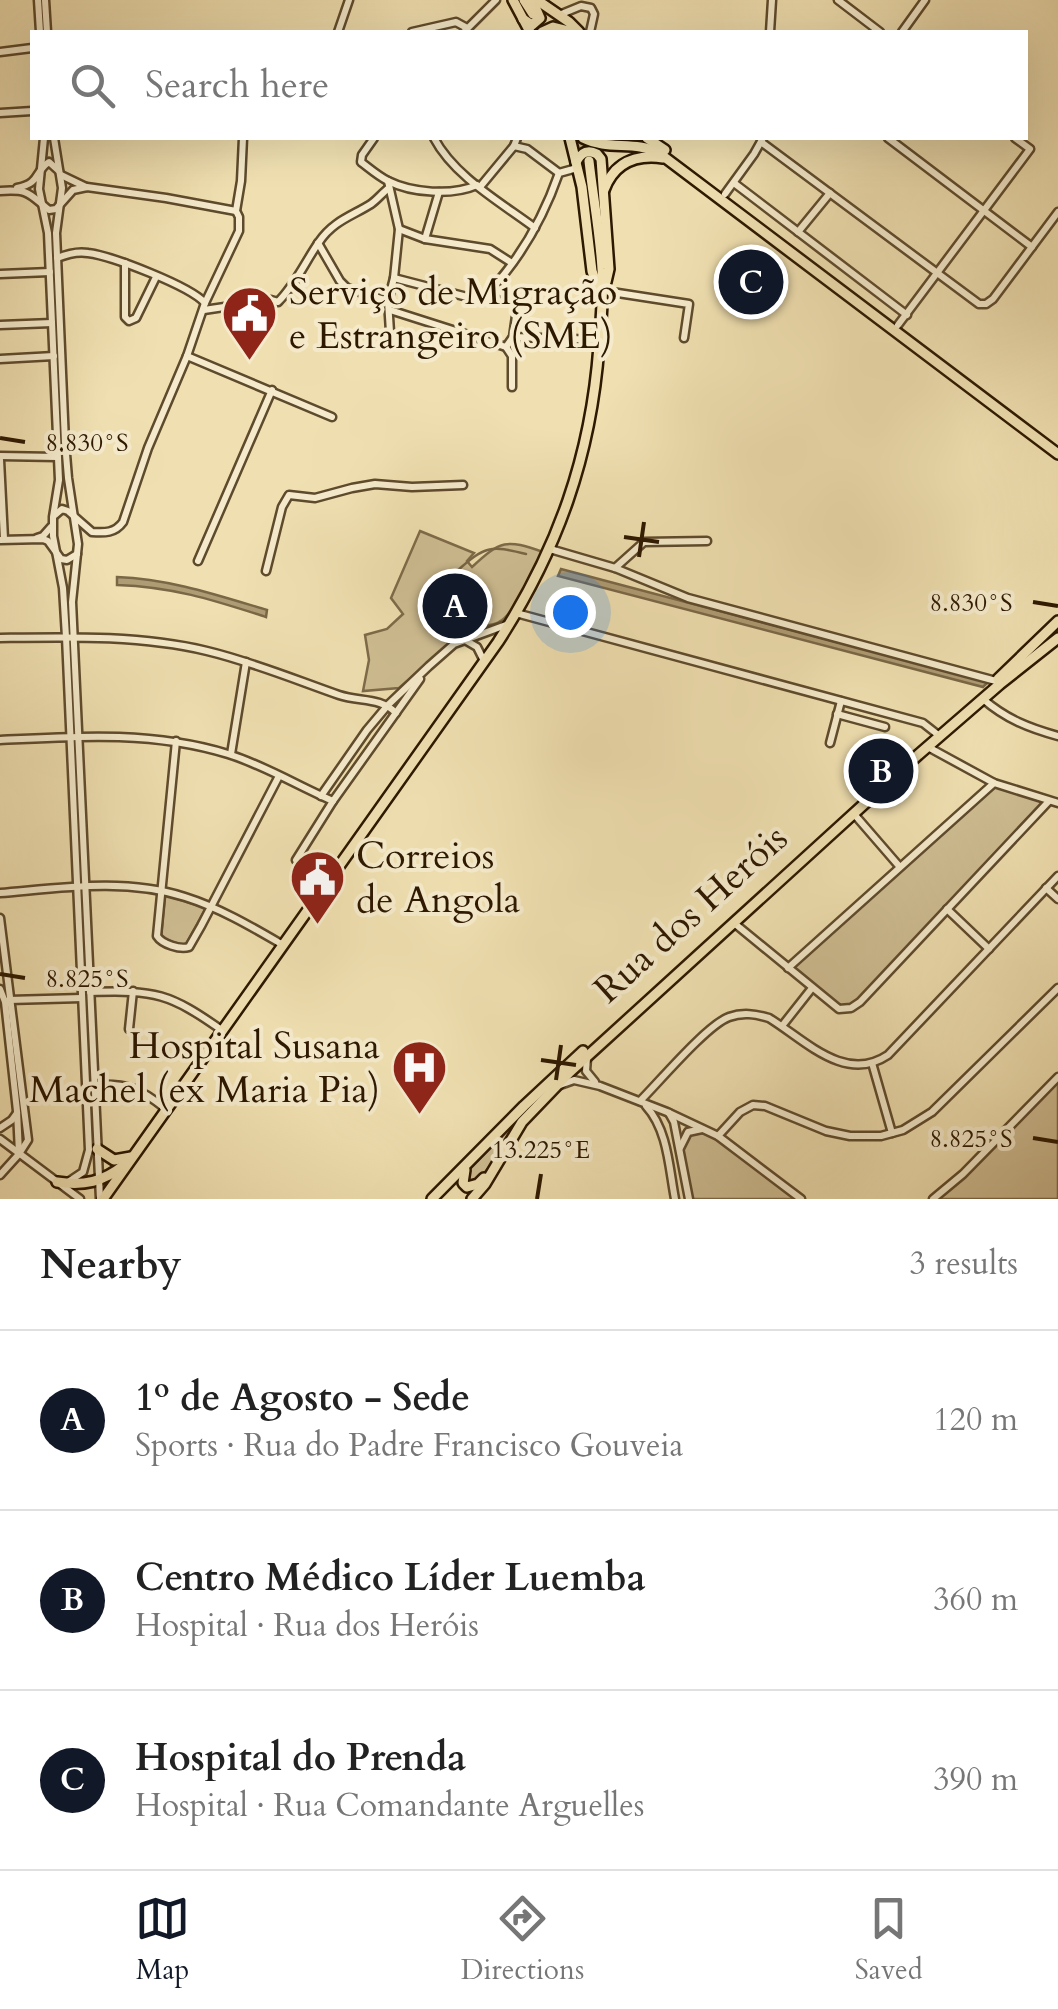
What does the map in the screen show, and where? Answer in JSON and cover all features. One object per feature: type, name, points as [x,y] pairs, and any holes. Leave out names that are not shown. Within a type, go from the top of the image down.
[{"type":"main road","points":[[518,0],[532,25],[539,21],[540,14],[534,0]]},
{"type":"main road","points":[[534,0],[574,30]]},
{"type":"main road","points":[[528,17],[530,30]]},
{"type":"main road","points":[[571,140],[582,163],[592,270],[602,305]]},
{"type":"main road","points":[[590,140],[609,146],[646,147],[670,160],[1058,450]]},
{"type":"main road","points":[[650,140],[1058,450]]},
{"type":"main road","points":[[102,1199],[484,661],[510,623],[550,549],[586,443],[609,269],[602,164],[594,152],[585,152],[582,163]]},
{"type":"main road","points":[[602,197],[610,177],[626,162],[642,156],[670,160]]},
{"type":"main road","name":"Rua dos Heróis","points":[[472,1199],[485,1184],[518,1126],[550,1091],[982,699],[1058,621]]},
{"type":"main road","name":"Rua dos Heróis","points":[[998,683],[1058,637]]},
{"type":"main road","name":"Rua dos Heróis","points":[[433,1199],[550,1081],[937,734],[1034,651],[1058,637]]},
{"type":"main road","points":[[97,1149],[114,1160],[134,1156]]},
{"type":"main road","points":[[57,1182],[99,1181],[134,1156]]},
{"type":"main road","points":[[475,1156],[463,1174],[464,1185],[478,1184],[495,1166]]},
{"type":"main road","points":[[433,1199],[449,1198]]},
{"type":"street","points":[[42,0],[43,30]]},
{"type":"street","points":[[339,30],[349,0]]},
{"type":"street","points":[[421,30],[456,22],[465,30],[496,0]]},
{"type":"street","points":[[591,8],[600,0]]},
{"type":"street","points":[[770,30],[772,0]]},
{"type":"street","points":[[838,0],[877,30]]},
{"type":"street","points":[[904,30],[926,0]]},
{"type":"street","points":[[558,15],[581,6],[591,8]]},
{"type":"street","points":[[590,30],[594,14],[591,8]]},
{"type":"street","points":[[0,52],[30,48]]},
{"type":"street","points":[[0,113],[30,111]]},
{"type":"street","points":[[37,538],[49,531],[59,480],[48,232],[41,203],[44,140]]},
{"type":"street","points":[[54,140],[62,200],[56,233],[65,442],[78,553],[70,637],[86,995],[88,1160],[74,1180],[57,1182]]},
{"type":"street","points":[[70,637],[53,518],[62,510],[92,532],[112,531],[123,522],[204,306],[239,232],[241,224],[236,211],[243,140]]},
{"type":"street","points":[[373,140],[361,162],[389,185],[439,192],[478,186],[515,142],[559,173]]},
{"type":"street","points":[[435,140],[442,153],[478,186],[535,228]]},
{"type":"street","points":[[725,194],[762,140],[976,303],[986,304],[1058,212]]},
{"type":"street","points":[[891,140],[1032,247]]},
{"type":"street","points":[[898,326],[1030,149],[1017,140]]},
{"type":"street","points":[[3,191],[27,186],[49,162],[60,174],[87,187],[236,211]]},
{"type":"street","points":[[394,278],[485,297],[535,228],[559,173],[582,163]]},
{"type":"street","points":[[734,183],[906,315]]},
{"type":"street","points":[[204,306],[278,302],[304,270],[318,242],[354,211],[375,202],[389,185]]},
{"type":"street","points":[[386,343],[399,229],[389,185]]},
{"type":"street","points":[[3,191],[26,192],[52,210],[74,190],[87,187]]},
{"type":"street","points":[[425,239],[439,192]]},
{"type":"street","points":[[798,232],[830,194]]},
{"type":"street","points":[[399,229],[425,239],[490,249],[512,263]]},
{"type":"street","points":[[318,242],[346,288],[506,347],[512,356],[512,387]]},
{"type":"street","points":[[57,258],[88,252],[125,263],[195,293],[204,306]]},
{"type":"street","points":[[125,263],[125,317],[129,320],[136,318],[156,277]]},
{"type":"street","points":[[0,274],[50,272]]},
{"type":"street","points":[[492,287],[518,302],[513,337],[506,347]]},
{"type":"street","points":[[605,291],[689,304],[684,338]]},
{"type":"street","points":[[0,324],[52,323]]},
{"type":"street","points":[[513,337],[600,340]]},
{"type":"street","points":[[0,359],[54,356]]},
{"type":"street","points":[[187,356],[332,417]]},
{"type":"street","points":[[198,561],[272,390]]},
{"type":"street","points":[[58,457],[0,458],[2,540],[37,538],[48,542],[57,555],[68,560],[78,553]]},
{"type":"street","points":[[266,572],[288,495],[315,498],[375,484],[412,488],[463,485]]},
{"type":"street","points":[[615,568],[642,543],[707,542]]},
{"type":"street","points":[[550,549],[615,568],[688,598],[998,683]]},
{"type":"street","points":[[516,612],[923,723],[937,734]]},
{"type":"street","points":[[320,796],[367,730],[429,666],[454,644],[510,623]]},
{"type":"street","points":[[0,638],[159,642],[204,650],[344,697],[374,700],[396,713]]},
{"type":"street","points":[[464,639],[477,647],[484,661]]},
{"type":"street","points":[[230,755],[246,662]]},
{"type":"street","points":[[296,860],[429,666]]},
{"type":"street","points":[[982,699],[1014,722],[1058,736]]},
{"type":"street","points":[[830,743],[841,700]]},
{"type":"street","points":[[837,714],[885,728]]},
{"type":"street","points":[[0,740],[74,736],[176,741],[230,755],[333,802]]},
{"type":"street","points":[[176,741],[157,938],[184,948],[191,945],[278,776]]},
{"type":"street","points":[[733,922],[839,1009],[855,1007],[946,908],[1053,802],[994,783],[928,747]]},
{"type":"street","points":[[788,968],[994,783]]},
{"type":"street","points":[[854,814],[900,866]]},
{"type":"street","points":[[640,1101],[713,1026],[745,1013],[758,1014],[782,1026],[836,1062],[849,1066],[872,1063],[888,1055],[1058,876]]},
{"type":"street","points":[[0,893],[124,886],[160,891],[211,907],[283,945]]},
{"type":"street","points":[[1046,888],[1058,899]]},
{"type":"street","points":[[946,908],[989,949]]},
{"type":"street","points":[[0,918],[2,966],[28,1140],[0,1175]]},
{"type":"street","points":[[782,1026],[812,988]]},
{"type":"street","points":[[718,1136],[740,1112],[758,1105],[838,1134],[870,1137],[913,1126],[1058,988]]},
{"type":"street","points":[[0,990],[7,1001],[19,1154]]},
{"type":"street","points":[[129,1028],[132,991]]},
{"type":"street","points":[[7,1001],[132,991],[172,999],[223,1030]]},
{"type":"street","points":[[86,995],[102,1199]]},
{"type":"street","points":[[588,1054],[586,1071],[600,1086]]},
{"type":"street","points":[[872,1063],[892,1133]]},
{"type":"street","points":[[933,1199],[963,1174],[1058,1077]]},
{"type":"street","points":[[550,1091],[574,1080],[667,1112],[718,1136],[801,1199]]},
{"type":"street","points":[[94,1086],[134,1087],[166,1109]]},
{"type":"street","points":[[640,1101],[656,1118],[675,1199]]},
{"type":"street","points":[[0,1128],[17,1112]]},
{"type":"street","points":[[667,1112],[674,1122],[689,1199]]},
{"type":"street","points":[[679,1150],[688,1132],[704,1129]]},
{"type":"street","points":[[664,1142],[670,1137],[678,1140]]},
{"type":"street","points":[[0,1139],[80,1199]]},
{"type":"shaded area","points":[[420,531],[474,553],[467,561],[472,567],[504,544],[543,552],[505,618],[467,630],[399,688],[363,691],[369,660],[365,635],[387,629],[403,614],[391,598]]},
{"type":"shaded area","points":[[561,569],[988,682],[983,687],[558,576]]},
{"type":"shaded area","points":[[117,577],[212,593],[267,610],[266,617],[175,592],[117,585]]},
{"type":"shaded area","points":[[994,783],[1049,801],[855,1007],[843,1010],[788,968]]},
{"type":"shaded area","points":[[165,895],[206,908],[185,946],[161,938]]},
{"type":"shaded area","points":[[1058,1077],[1058,1199],[933,1199],[953,1184]]},
{"type":"shaded area","points":[[532,1105],[488,1168],[469,1183],[466,1173]]},
{"type":"shaded area","points":[[704,1129],[801,1199],[689,1199],[679,1151],[685,1137]]},
{"type":"waterway","points":[[457,571],[488,550],[526,554]]},
{"type":"tunnel","points":[[529,17],[536,30]]},
{"type":"tunnel","points":[[580,140],[584,161]]},
{"type":"place","name":"Hospital do Prenda","points":[[751,282]]},
{"type":"place","name":"Serviço de Migração e Estrangeiro (SME)","points":[[250,363]]},
{"type":"place","name":"1º de Agosto - Sede","points":[[455,606]]},
{"type":"place","name":"Centro Médico Líder Luemba","points":[[881,771]]},
{"type":"place","name":"Correios de Angola","points":[[317,927]]},
{"type":"place","name":"Hospital Susana Machel (ex Maria Pia)","points":[[419,1117]]}]
